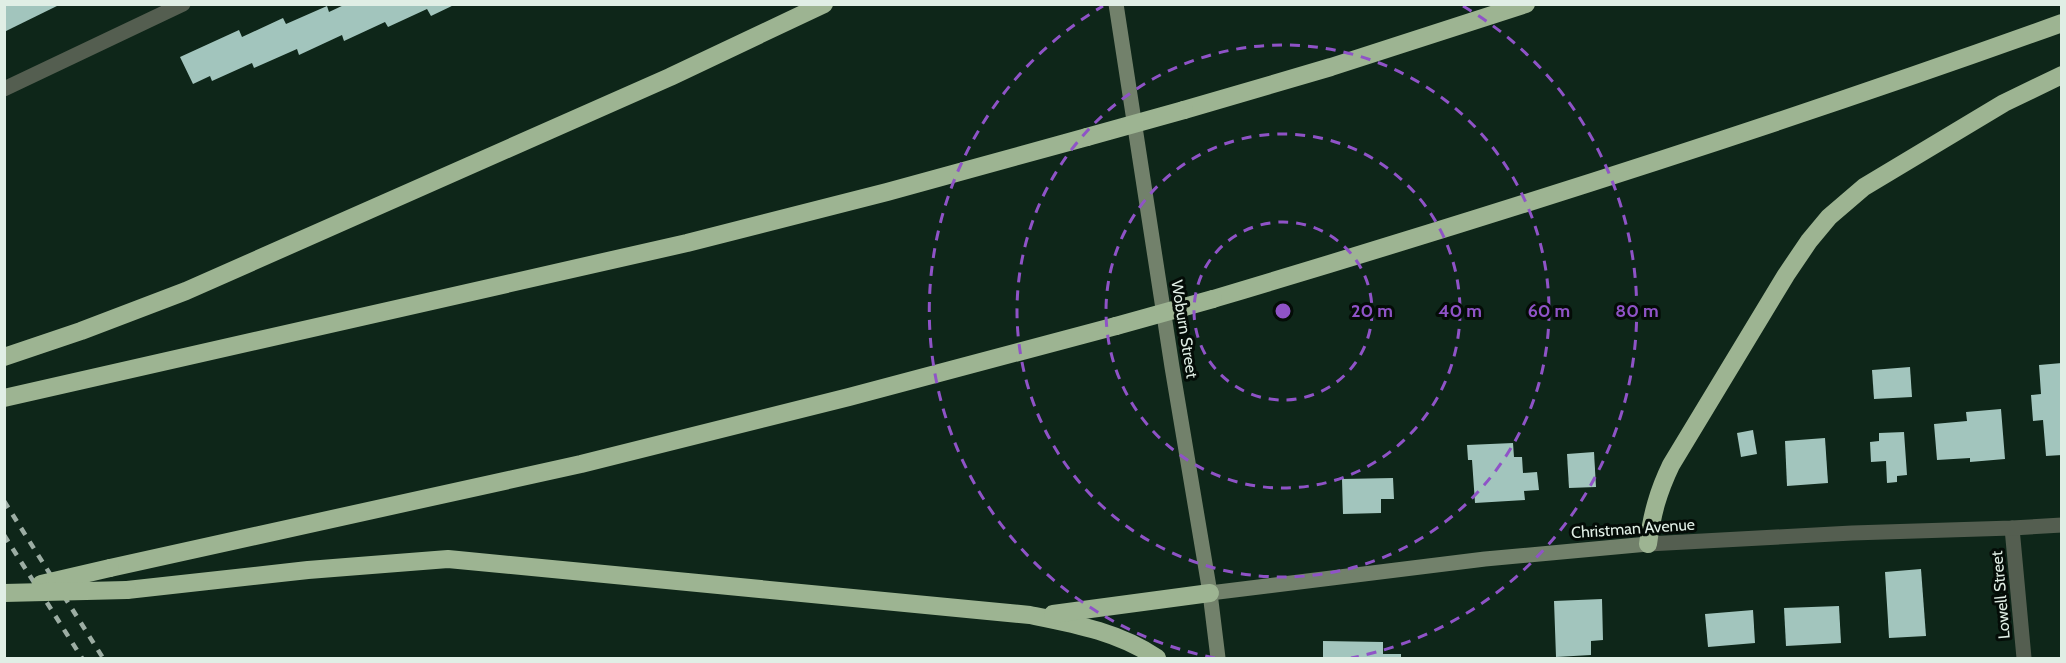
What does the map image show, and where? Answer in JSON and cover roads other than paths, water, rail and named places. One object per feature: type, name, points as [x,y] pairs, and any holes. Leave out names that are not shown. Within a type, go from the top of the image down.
[{"type":"highway","points":[[4,357],[81,331],[186,291],[649,86],[824,4]]},
{"type":"highway","points":[[4,398],[687,243],[887,192],[1331,67],[1526,4]]},
{"type":"highway","points":[[4,593],[581,464],[849,397],[1116,326],[1413,239],[1792,118],[2061,23]]},
{"type":"highway","points":[[1648,544],[1659,491],[1671,465],[1786,275],[1829,217],[1864,187],[2004,103],[2061,75]]},
{"type":"highway","points":[[4,593],[127,590],[308,570],[448,560],[1030,615],[1097,630],[1139,646],[1157,658]]},
{"type":"highway","points":[[1030,615],[1059,614],[1210,593]]},
{"type":"main road","name":"Woburn Street","points":[[1116,4],[1172,367],[1210,593],[1218,658]]},
{"type":"main road","name":"Christman Avenue","points":[[1210,593],[1485,559],[1648,544]]},
{"type":"street","points":[[4,89],[183,4]]},
{"type":"street","name":"Christman Avenue","points":[[1648,544],[1841,533],[2061,525]]},
{"type":"street","name":"Lowell Street","points":[[2012,528],[2024,658]]},
{"type":"railway","points":[[4,501],[103,658]]},
{"type":"railway","points":[[4,535],[82,658]]}]
